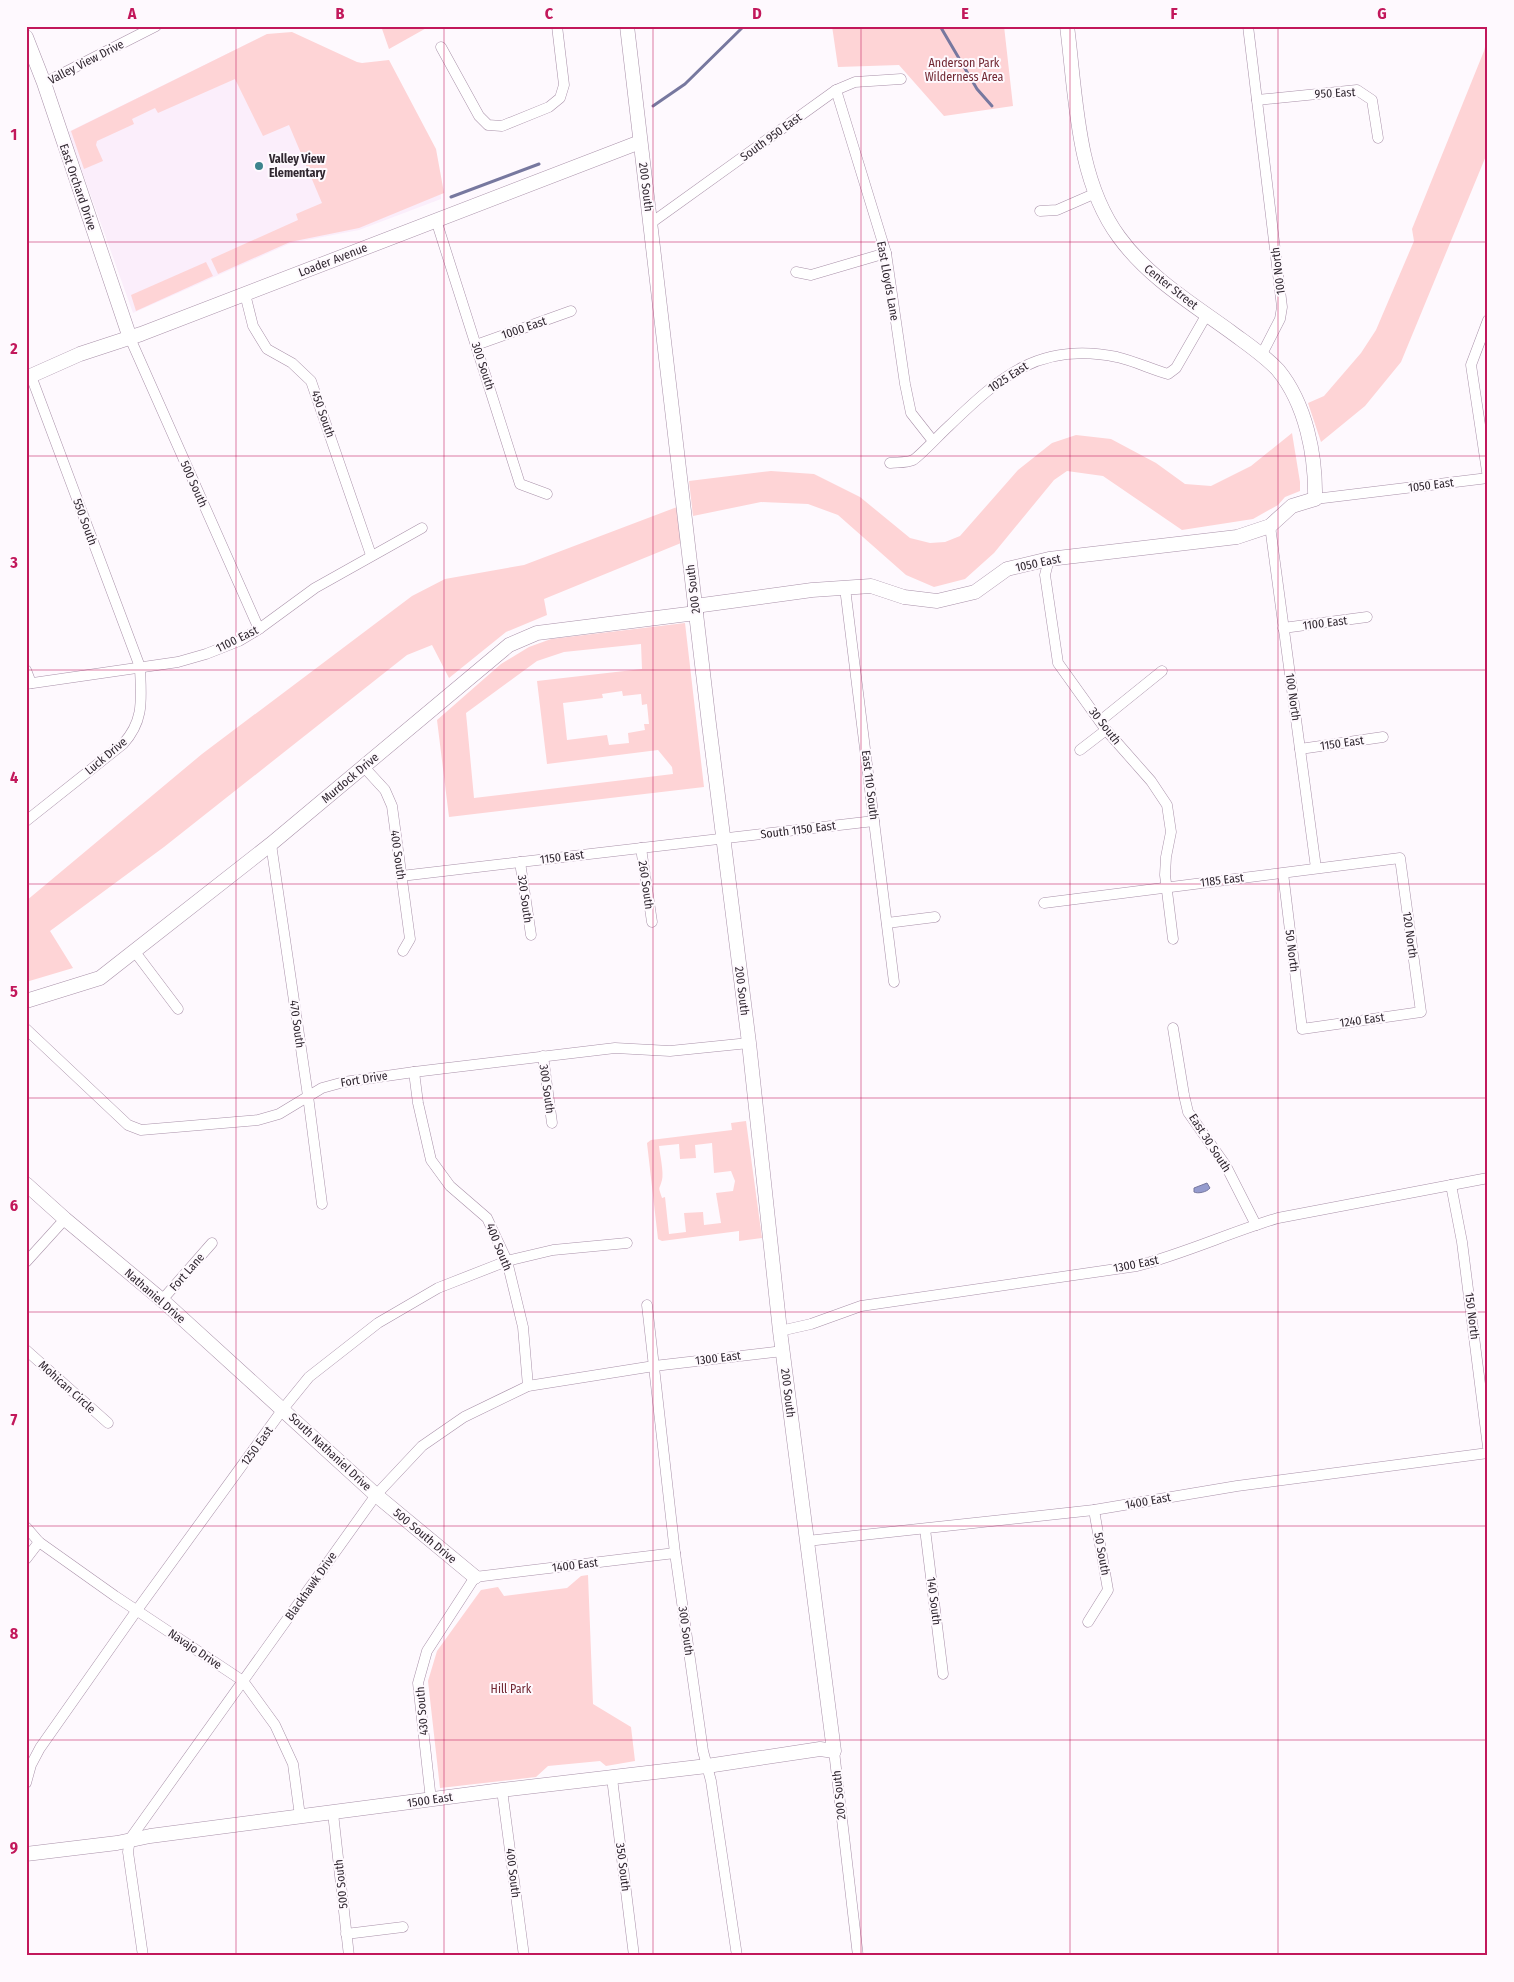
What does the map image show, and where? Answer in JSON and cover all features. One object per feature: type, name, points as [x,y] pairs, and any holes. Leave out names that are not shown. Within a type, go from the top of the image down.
[{"type":"street","name":"Valley View Drive","points":[[44,84],[156,26]]},
{"type":"street","points":[[442,47],[478,116],[488,124],[502,126],[549,107],[560,98],[564,85],[557,26]]},
{"type":"street","name":"200 South","points":[[627,26],[695,610],[749,1043],[780,1331],[808,1542],[858,1956]]},
{"type":"street","name":"Center Street","points":[[1068,26],[1082,149],[1096,193],[1111,225],[1130,252],[1167,287],[1262,354]]},
{"type":"street","name":"100 North","points":[[1248,26],[1282,307],[1280,319],[1262,354]]},
{"type":"street","name":"East Orchard Drive","points":[[26,37],[44,84],[130,338]]},
{"type":"street","name":"South 950 East","points":[[651,223],[836,90],[855,82],[902,79]]},
{"type":"street","name":"East Lloyds Lane","points":[[836,90],[886,253],[905,384],[911,412],[933,441]]},
{"type":"street","name":"950 East","points":[[1258,100],[1358,90],[1372,100],[1378,138]]},
{"type":"street","name":"Loader Avenue","points":[[29,376],[80,354],[130,338],[640,142]]},
{"type":"street","points":[[1040,211],[1056,210],[1096,193]]},
{"type":"street","name":"300 South","points":[[436,220],[520,484],[547,494]]},
{"type":"street","points":[[796,272],[810,276],[886,253]]},
{"type":"street","name":"450 South","points":[[245,294],[253,326],[267,349],[292,363],[311,381],[371,555]]},
{"type":"street","name":"1000 East","points":[[476,345],[571,311]]},
{"type":"street","name":"1025 East","points":[[890,463],[913,460],[995,384],[1018,368],[1037,360],[1061,354],[1117,357],[1168,374],[1176,368],[1207,314]]},
{"type":"street","points":[[1488,320],[1471,365],[1488,478]]},
{"type":"street","name":"500 South","points":[[130,338],[259,629]]},
{"type":"street","points":[[1262,354],[1287,383],[1299,408],[1310,441],[1315,484],[1315,499],[1292,506],[1270,526]]},
{"type":"street","name":"550 South","points":[[29,376],[140,668]]},
{"type":"street","name":"1050 East","points":[[1315,499],[1488,478]]},
{"type":"street","name":"100 North","points":[[1270,526],[1316,868]]},
{"type":"street","name":"1050 East","points":[[695,610],[812,590],[871,586],[904,597],[937,601],[975,592],[1007,569],[1048,559],[1237,537],[1270,526]]},
{"type":"street","name":"1100 East","points":[[29,683],[178,662],[206,654],[239,641],[259,629],[315,588],[422,528]]},
{"type":"street","name":"30 South","points":[[1048,559],[1045,575],[1058,662],[1106,730],[1151,781],[1167,805],[1171,832],[1166,857],[1167,887],[1173,939]]},
{"type":"street","name":"East 110 South","points":[[845,588],[894,982]]},
{"type":"street","name":"Murdock Drive","points":[[26,1001],[100,978],[271,844],[509,645],[537,633],[695,610]]},
{"type":"street","name":"1100 East","points":[[1283,628],[1366,617]]},
{"type":"street","name":"Luck Drive","points":[[26,821],[128,738],[139,718],[142,704],[140,668]]},
{"type":"street","points":[[26,670],[29,683]]},
{"type":"street","points":[[1100,720],[1162,671]]},
{"type":"street","points":[[1080,750],[1106,730]]},
{"type":"street","name":"1150 East","points":[[1300,749],[1384,737]]},
{"type":"street","name":"400 South","points":[[364,766],[385,790],[392,806],[410,939],[403,951]]},
{"type":"street","name":"South 1150 East","points":[[723,839],[874,821]]},
{"type":"street","name":"1150 East","points":[[401,876],[723,839]]},
{"type":"street","name":"470 South","points":[[271,844],[322,1204]]},
{"type":"street","name":"260 South","points":[[641,848],[652,922]]},
{"type":"street","name":"1185 East","points":[[1044,902],[1400,858]]},
{"type":"street","name":"120 North","points":[[1400,858],[1421,1012]]},
{"type":"street","name":"320 South","points":[[520,862],[530,935]]},
{"type":"street","name":"50 North","points":[[1283,873],[1302,1029]]},
{"type":"street","points":[[887,923],[935,917]]},
{"type":"street","points":[[135,952],[178,1009]]},
{"type":"street","name":"1240 East","points":[[1302,1029],[1421,1012]]},
{"type":"street","name":"East 30 South","points":[[1173,1028],[1188,1112],[1226,1166],[1256,1225]]},
{"type":"street","name":"Fort Drive","points":[[26,1029],[128,1125],[141,1130],[258,1120],[279,1114],[322,1088],[344,1082],[616,1048],[670,1051],[749,1043]]},
{"type":"street","name":"300 South","points":[[543,1056],[552,1123]]},
{"type":"street","name":"400 South","points":[[414,1072],[418,1103],[431,1160],[450,1186],[487,1218],[507,1261],[523,1327],[528,1386]]},
{"type":"street","name":"1300 East","points":[[780,1331],[811,1324],[861,1306],[1137,1266],[1174,1256],[1278,1218],[1488,1178]]},
{"type":"street","name":"Nathaniel Drive","points":[[26,1184],[162,1300],[283,1409]]},
{"type":"street","name":"150 North","points":[[1451,1185],[1462,1242],[1488,1447]]},
{"type":"street","points":[[26,1262],[65,1219]]},
{"type":"street","name":"Fort Lane","points":[[162,1300],[212,1243]]},
{"type":"street","name":"1250 East","points":[[26,1783],[31,1765],[40,1748],[137,1610],[283,1409],[309,1377],[378,1323],[438,1288],[507,1261],[553,1250],[627,1244]]},
{"type":"street","name":"300 South","points":[[647,1305],[675,1553],[703,1751],[738,1955]]},
{"type":"street","name":"Mohican Circle","points":[[26,1350],[108,1423]]},
{"type":"street","name":"1300 East","points":[[654,1366],[783,1351]]},
{"type":"street","name":"Blackhawk Drive","points":[[130,1839],[376,1495],[422,1446],[464,1417],[528,1386],[654,1366]]},
{"type":"street","name":"South Nathaniel Drive","points":[[283,1409],[376,1495]]},
{"type":"street","name":"1400 East","points":[[808,1542],[1094,1510],[1236,1486],[1488,1453]]},
{"type":"street","name":"500 South Drive","points":[[376,1495],[474,1577]]},
{"type":"street","name":"50 South","points":[[1088,1622],[1108,1590],[1094,1510]]},
{"type":"street","name":"Navajo Drive","points":[[26,1527],[39,1542],[243,1682],[275,1725],[293,1764],[300,1816]]},
{"type":"street","name":"140 South","points":[[925,1529],[943,1674]]},
{"type":"street","points":[[26,1559],[39,1542]]},
{"type":"street","name":"1400 East","points":[[474,1577],[675,1553]]},
{"type":"street","name":"430 South","points":[[431,1800],[418,1683],[427,1651],[474,1577]]},
{"type":"street","name":"1500 East","points":[[26,1854],[117,1843],[130,1839],[300,1816],[707,1766],[820,1749],[834,1751]]},
{"type":"street","name":"350 South","points":[[612,1778],[634,1956]]},
{"type":"street","name":"400 South","points":[[502,1790],[524,1956]]},
{"type":"street","name":"500 South","points":[[333,1813],[349,1956]]},
{"type":"street","points":[[130,1839],[128,1852],[144,1956]]},
{"type":"street","points":[[346,1934],[403,1927]]},
{"type":"shaded area","name":"Valley View Elementary","points":[[267,34],[437,157],[441,199],[359,230],[291,243],[133,313],[68,132]]},
{"type":"green space","points":[[381,26],[430,26],[389,49]]},
{"type":"green space","name":"Anderson Park Wilderness Area","points":[[832,26],[1004,26],[1013,106],[944,116],[899,65],[838,67]]},
{"type":"green space","points":[[292,32],[357,62],[389,60],[436,149],[444,193],[359,228],[290,242],[218,274],[211,259],[298,220],[296,214],[322,203],[289,125],[263,136],[235,79],[158,113],[155,108],[132,119],[134,124],[97,141],[96,145],[103,161],[84,169],[71,131],[267,34]]},
{"type":"green space","points":[[1488,35],[1488,151],[1401,362],[1365,406],[1321,442],[1308,403],[1324,396],[1361,353],[1376,330],[1414,241],[1412,229],[1484,51]]},
{"type":"green space","points":[[206,262],[213,276],[136,311],[131,295]]},
{"type":"green space","points":[[1292,433],[1300,491],[1285,497],[1278,505],[1253,519],[1182,530],[1103,476],[1067,471],[1054,480],[994,553],[965,579],[934,587],[906,575],[838,515],[808,504],[761,502],[693,516],[689,481],[771,471],[814,474],[860,497],[910,538],[930,543],[945,542],[960,536],[1018,470],[1052,443],[1076,435],[1111,439],[1156,463],[1185,484],[1211,486],[1251,466]]},
{"type":"green space","points":[[677,507],[681,543],[544,599],[547,615],[506,632],[449,678],[432,645],[407,655],[164,847],[50,931],[73,968],[26,982],[26,901],[202,754],[412,596],[445,579],[524,565]]},
{"type":"green space","points":[[685,623],[704,787],[449,817],[437,720],[501,664],[529,647],[551,639]],"holes":[[[641,644],[642,669],[537,681],[547,764],[658,750],[672,767],[673,774],[474,798],[466,713],[537,661],[564,652]],[[622,691],[623,696],[641,694],[642,705],[647,704],[649,724],[644,724],[645,730],[628,733],[629,743],[609,745],[607,735],[567,740],[563,703],[603,698],[602,694]]]},
{"type":"green space","points":[[746,1121],[762,1238],[739,1241],[739,1231],[662,1241],[658,1239],[647,1143],[651,1140],[732,1130],[731,1123]],"holes":[[[712,1143],[714,1173],[731,1171],[735,1181],[733,1191],[716,1193],[721,1223],[704,1225],[703,1212],[684,1213],[686,1232],[669,1234],[665,1197],[662,1198],[659,1189],[663,1173],[659,1146],[679,1144],[680,1159],[696,1158],[695,1145]]]},
{"type":"green space","name":"Hill Park","points":[[588,1575],[593,1704],[631,1727],[635,1761],[606,1766],[600,1761],[548,1766],[536,1777],[440,1788],[428,1681],[437,1651],[481,1590],[498,1587],[504,1596],[567,1588],[581,1576]]},
{"type":"water","points":[[1207,1183],[1210,1188],[1205,1192],[1194,1192],[1194,1188]]},
{"type":"waterway","points":[[653,106],[685,84],[744,26]]},
{"type":"waterway","points":[[940,26],[977,89],[992,106]]},
{"type":"waterway","points":[[451,197],[539,164]]},
{"type":"place","name":"Valley View Elementary","points":[[259,166]]}]
